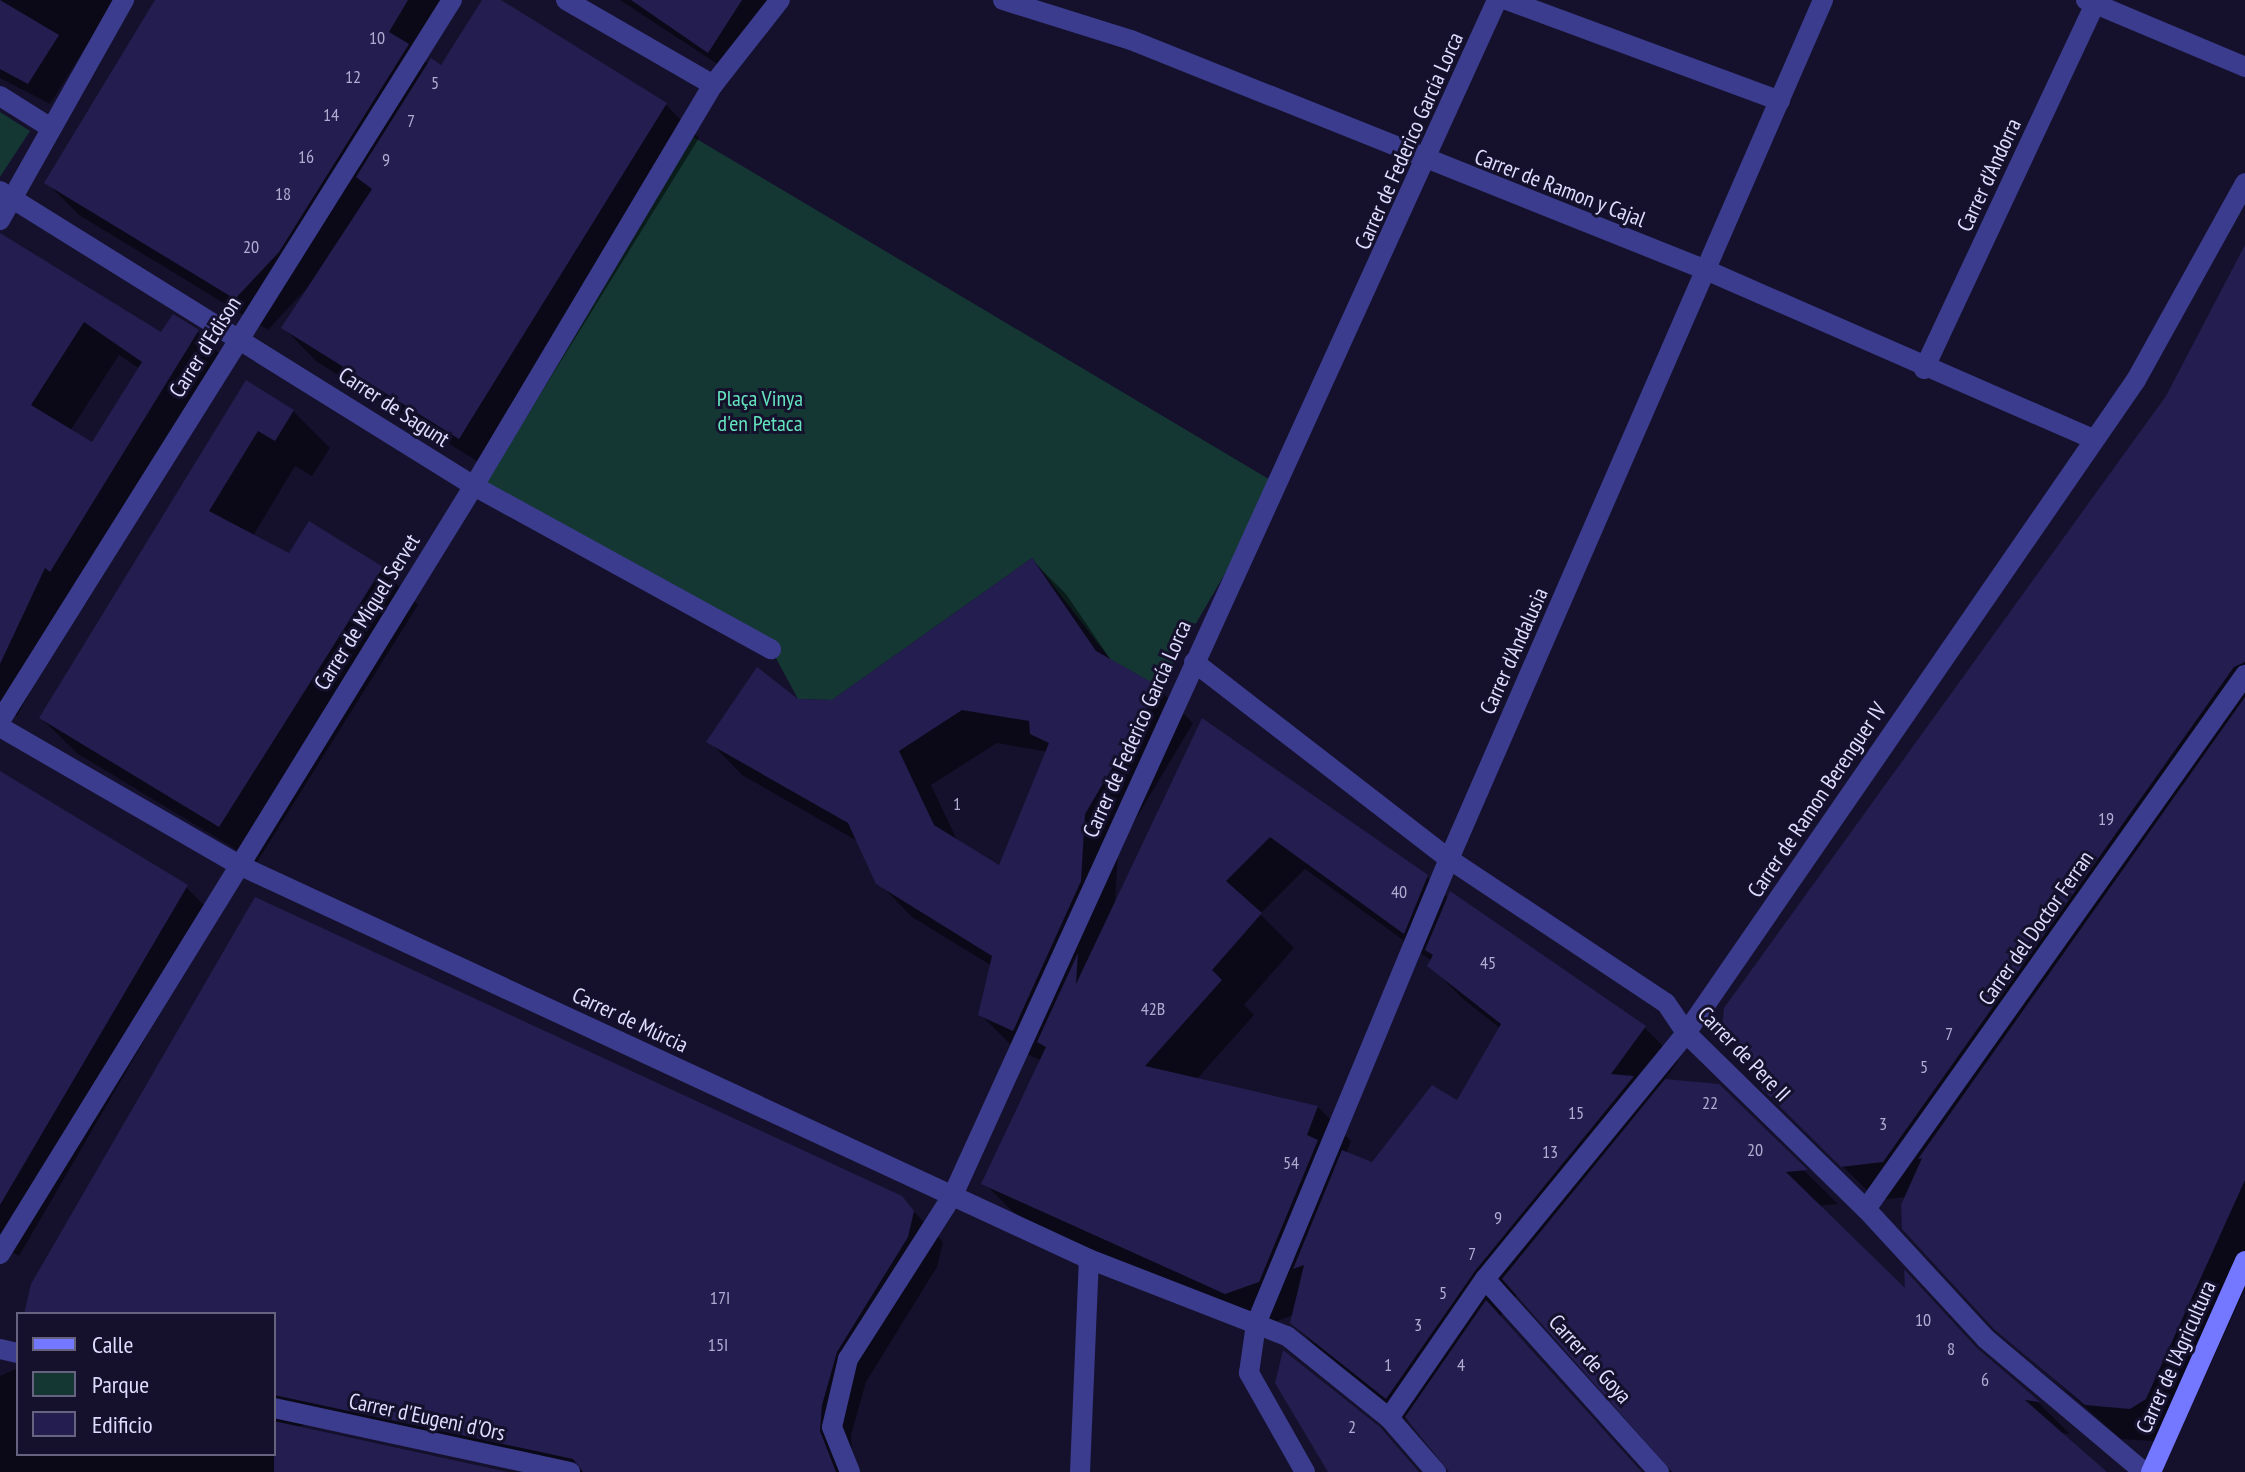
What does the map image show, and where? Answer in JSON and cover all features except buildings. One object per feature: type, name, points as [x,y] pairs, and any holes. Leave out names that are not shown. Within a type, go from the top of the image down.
[{"type":"street","points":[[0,220],[7,195],[51,128],[124,0]]},
{"type":"street","name":"Carrer d'Edison","points":[[0,724],[452,0]]},
{"type":"street","points":[[566,0],[713,85]]},
{"type":"street","name":"Carrer de Miquel Servet","points":[[0,1254],[474,486],[713,85],[780,0]]},
{"type":"street","name":"Carrer de Ramon y Cajal","points":[[1003,0],[1131,40],[1428,162],[1706,270],[1924,369],[2093,439]]},
{"type":"street","name":"Carrer de Federico García Lorca","points":[[850,1472],[832,1427],[848,1359],[953,1195],[1194,662],[1428,162],[1497,0]]},
{"type":"street","points":[[1507,0],[1780,101]]},
{"type":"street","name":"Carrer d'Andalusia","points":[[1305,1472],[1249,1373],[1256,1324],[1449,859],[1823,0]]},
{"type":"street","points":[[2093,1],[2245,67]]},
{"type":"street","name":"Carrer d'Andorra","points":[[1924,369],[2093,1]]},
{"type":"street","points":[[0,96],[51,128]]},
{"type":"street","name":"Carrer de Ramon Berenguer IV","points":[[1389,1418],[1485,1279],[1686,1033],[2136,380],[2245,183]]},
{"type":"street","name":"Carrer de Sagunt","points":[[7,195],[240,337],[474,486],[771,649]]},
{"type":"street","name":"Carrer de Pere II","points":[[1194,662],[1449,859],[1666,1003],[1686,1033],[1866,1209],[1986,1339],[2144,1472]]},
{"type":"street","name":"Carrer del Doctor Ferran","points":[[1866,1209],[2245,675]]},
{"type":"street","name":"Carrer de Múrcia","points":[[0,724],[239,865],[1089,1259],[1287,1336],[1389,1418],[1436,1472]]},
{"type":"street","points":[[1080,1472],[1089,1259]]},
{"type":"street","name":"Carrer de l'Agricultura","points":[[2151,1472],[2245,1261]]},
{"type":"street","name":"Carrer de Goya","points":[[1485,1279],[1659,1472]]},
{"type":"street","name":"Carrer d'Eugeni d'Ors","points":[[276,1408],[570,1472]]},
{"type":"green space","points":[[0,112],[30,131],[0,177]]},
{"type":"green space","name":"Plaça Vinya d'en Petaca","points":[[685,132],[1277,484],[1159,687],[1110,659],[1032,558],[832,700],[798,699],[771,649],[478,479]]}]
